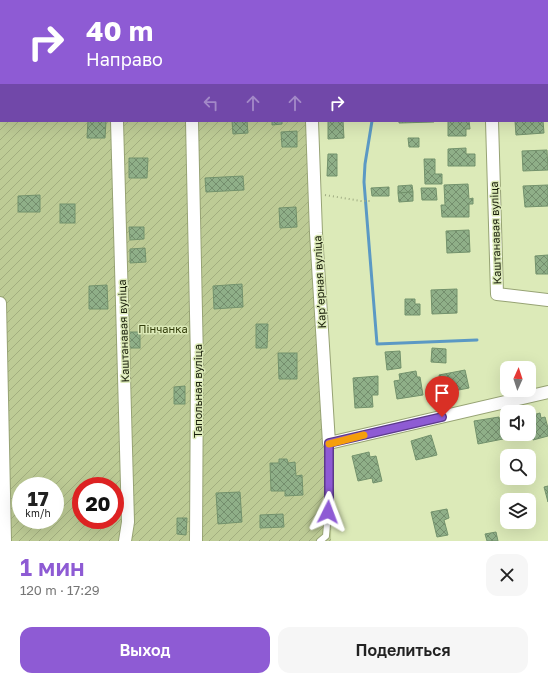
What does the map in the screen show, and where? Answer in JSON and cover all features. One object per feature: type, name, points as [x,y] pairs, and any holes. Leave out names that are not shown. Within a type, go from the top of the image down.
[{"type":"street","name":"Каштанавая вуліца","points":[[117,122],[128,522],[125,541]]},
{"type":"street","name":"Тапольная вуліца","points":[[192,122],[197,361],[196,541]]},
{"type":"street","name":"Карʼерная вуліца","points":[[312,122],[314,193],[329,443]]},
{"type":"street","name":"Каштанавая вуліца","points":[[492,122],[497,294],[548,300]]},
{"type":"street","points":[[0,303],[5,541]]},
{"type":"street","points":[[329,443],[548,392]]},
{"type":"lane","points":[[320,541],[326,536],[329,500],[329,443]]},
{"type":"path","points":[[314,193],[361,201],[370,201]]},
{"type":"green space","name":"Пінчанка","points":[[0,122],[315,122],[333,444],[331,541],[0,541]]},
{"type":"building","points":[[88,122],[106,122],[105,138],[87,138]]},
{"type":"building","points":[[232,122],[247,122],[248,133],[233,134]]},
{"type":"building","points":[[272,122],[282,122],[282,124],[272,125]]},
{"type":"building","points":[[328,122],[343,122],[344,138],[328,139]]},
{"type":"building","points":[[399,122],[434,122],[399,123]]},
{"type":"building","points":[[448,122],[469,122],[470,129],[466,129],[466,136],[448,136]]},
{"type":"building","points":[[515,122],[543,122],[544,133],[516,135]]},
{"type":"building","points":[[297,131],[297,147],[282,147],[281,132]]},
{"type":"building","points":[[408,138],[419,138],[419,147],[409,147]]},
{"type":"building","points":[[466,148],[466,154],[475,154],[475,166],[448,166],[448,149]]},
{"type":"building","points":[[547,150],[548,170],[523,171],[522,151]]},
{"type":"building","points":[[328,154],[337,154],[337,176],[327,176]]},
{"type":"building","points":[[129,158],[148,158],[147,178],[129,178]]},
{"type":"building","points":[[424,159],[435,159],[435,174],[442,174],[442,184],[425,184]]},
{"type":"building","points":[[243,176],[244,190],[206,192],[205,178]]},
{"type":"building","points":[[468,184],[469,199],[473,198],[473,204],[469,204],[469,217],[442,217],[441,205],[445,205],[444,185]]},
{"type":"building","points":[[412,185],[413,192],[398,193],[398,186]]},
{"type":"building","points":[[548,185],[548,206],[525,207],[523,186]]},
{"type":"building","points":[[389,187],[389,196],[372,196],[371,188]]},
{"type":"building","points":[[421,188],[436,188],[437,200],[422,200]]},
{"type":"building","points":[[413,192],[413,201],[399,202],[398,193]]},
{"type":"building","points":[[40,195],[40,212],[18,212],[18,196]]},
{"type":"building","points":[[60,204],[75,204],[75,223],[60,223]]},
{"type":"building","points":[[296,207],[297,227],[280,228],[279,208]]},
{"type":"building","points":[[129,227],[144,227],[144,239],[130,240]]},
{"type":"building","points":[[469,230],[470,252],[447,253],[446,231]]},
{"type":"building","points":[[145,248],[146,262],[130,263],[130,249]]},
{"type":"building","points":[[548,255],[548,274],[536,274],[535,256]]},
{"type":"building","points":[[242,284],[243,307],[214,309],[213,286]]},
{"type":"building","points":[[107,285],[108,309],[89,309],[89,286]]},
{"type":"building","points":[[457,289],[457,313],[432,314],[431,290]]},
{"type":"building","points":[[405,299],[415,299],[415,304],[420,304],[420,315],[405,315]]},
{"type":"building","points":[[256,324],[268,324],[267,348],[256,348]]},
{"type":"building","points":[[128,332],[140,332],[140,348],[128,348]]},
{"type":"building","points":[[432,348],[446,349],[446,363],[431,362]]},
{"type":"building","points":[[400,351],[401,368],[387,370],[385,352]]},
{"type":"building","points":[[278,353],[297,353],[297,379],[279,379]]},
{"type":"building","points":[[465,370],[469,388],[443,393],[439,375]]},
{"type":"building","points":[[416,371],[417,377],[420,377],[423,395],[397,399],[394,381],[400,380],[399,374]]},
{"type":"building","points":[[378,376],[378,395],[372,395],[373,407],[355,408],[353,378]]},
{"type":"building","points":[[185,386],[185,404],[174,404],[174,387]]},
{"type":"building","points":[[540,413],[541,418],[545,417],[548,428],[548,436],[536,439],[536,414]]},
{"type":"building","points":[[499,417],[500,440],[478,444],[474,421]]},
{"type":"building","points":[[431,435],[437,455],[416,460],[411,441]]},
{"type":"building","points":[[369,452],[370,457],[376,456],[382,481],[373,483],[372,478],[358,481],[352,456]]},
{"type":"building","points":[[279,459],[287,459],[288,463],[295,462],[296,476],[302,475],[303,495],[285,496],[285,491],[271,491],[270,463],[279,463]]},
{"type":"building","points":[[548,486],[548,502],[544,487]]},
{"type":"building","points":[[240,492],[242,522],[218,524],[216,493]]},
{"type":"building","points":[[447,509],[449,518],[444,520],[448,535],[437,537],[431,512]]},
{"type":"building","points":[[283,514],[284,527],[260,528],[260,515]]},
{"type":"building","points":[[177,518],[187,518],[186,535],[177,534]]},
{"type":"building","points":[[496,532],[498,541],[487,541],[485,534]]},
{"type":"waterway","points":[[372,122],[365,164],[364,182],[377,344],[477,340]]},
{"type":"slow traffic","points":[[329,444],[364,435]]},
{"type":"route","points":[[328,512],[329,443],[442,417]]}]
